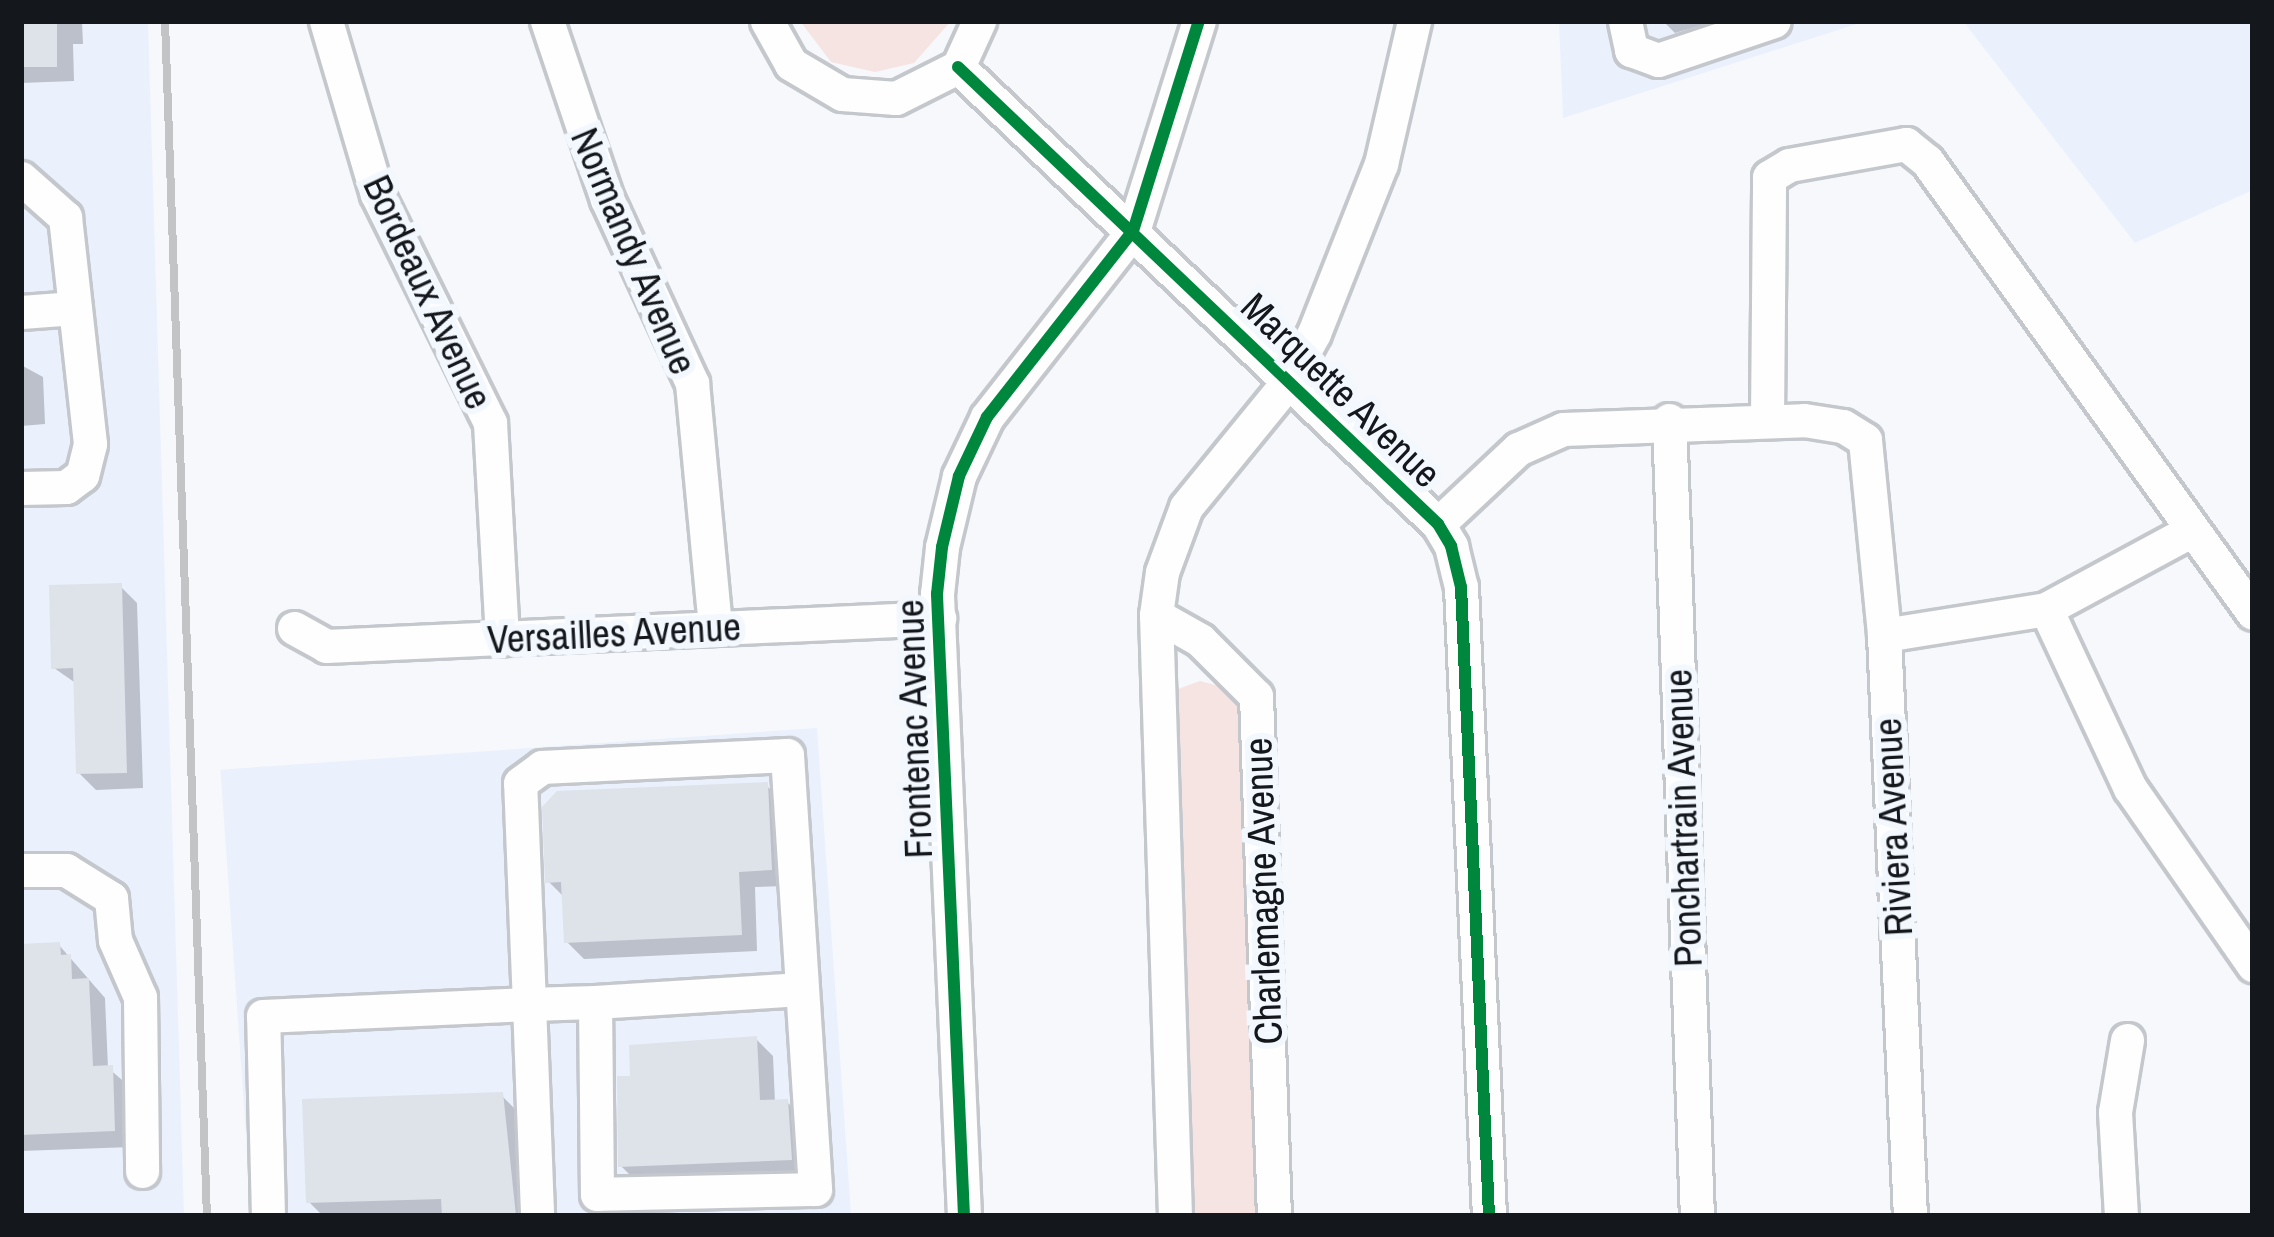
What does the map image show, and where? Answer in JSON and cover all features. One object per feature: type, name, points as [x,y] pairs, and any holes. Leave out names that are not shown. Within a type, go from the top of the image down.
[{"type":"street","name":"Bordeaux Avenue","points":[[326,21],[385,213],[490,423],[502,639]]},
{"type":"street","name":"Normandy Avenue","points":[[547,21],[607,199],[692,382],[715,628]]},
{"type":"street","points":[[767,21],[791,64],[842,94],[896,98],[958,67],[979,21]]},
{"type":"street","name":"Frontenac Avenue","points":[[964,1216],[939,618],[942,547],[968,454],[1007,384],[1133,231],[1199,21]]},
{"type":"street","points":[[1175,1216],[1156,615],[1186,507],[1287,383],[1367,205],[1414,21]]},
{"type":"street","points":[[1625,21],[1630,50],[1658,60],[1774,21]]},
{"type":"street","name":"Marquette Avenue","points":[[958,67],[1438,524],[1461,587],[1489,1216]]},
{"type":"street","points":[[1438,524],[1495,467],[1538,438],[1669,420],[1767,419],[1769,177],[1790,165],[1906,144],[1928,160],[2253,613]]},
{"type":"street","points":[[21,488],[66,487],[82,475],[90,444],[64,218],[25,177]]},
{"type":"street","points":[[21,312],[75,308]]},
{"type":"street","name":"Riviera Avenue","points":[[1767,419],[1826,422],[1865,440],[1884,635],[1910,1216]]},
{"type":"street","name":"Ponchartrain Avenue","points":[[1669,420],[1697,1216]]},
{"type":"street","points":[[1884,635],[2046,609],[2192,530]]},
{"type":"street","points":[[2046,609],[2130,788],[2253,965]]},
{"type":"street","name":"Charlemagne Avenue","points":[[1156,615],[1200,640],[1256,696],[1274,1216]]},
{"type":"street","name":"Versailles Avenue","points":[[294,628],[326,646],[939,618]]},
{"type":"street","points":[[537,1216],[520,783],[542,766],[787,755],[815,1189],[597,1195],[595,1002]]},
{"type":"street","points":[[21,870],[66,870],[111,898],[115,940],[140,997],[142,1171]]},
{"type":"street","points":[[268,1216],[263,1016],[802,989]]},
{"type":"street","points":[[2121,1216],[2115,1112],[2127,1040]]},
{"type":"shaded area","points":[[21,21],[148,21],[184,1216],[21,1216]]},
{"type":"shaded area","points":[[800,21],[951,21],[914,63],[875,72],[831,62]]},
{"type":"shaded area","points":[[1559,21],[1866,21],[1563,118]]},
{"type":"shaded area","points":[[1963,21],[2253,21],[2253,190],[2135,243]]},
{"type":"shaded area","points":[[1200,681],[1226,688],[1243,712],[1264,1216],[1189,1216],[1166,708],[1178,689]]},
{"type":"shaded area","points":[[817,728],[851,1216],[252,1216],[220,770]]},
{"type":"building","points":[[21,21],[57,21],[57,67],[21,67]]},
{"type":"building","points":[[122,583],[127,773],[76,774],[73,668],[51,669],[49,585]]},
{"type":"building","points":[[768,782],[772,870],[739,872],[742,935],[564,943],[561,882],[545,883],[542,807],[557,791]]},
{"type":"building","points":[[60,942],[61,955],[71,954],[72,979],[89,978],[93,1066],[113,1065],[115,1131],[21,1135],[21,944]]},
{"type":"building","points":[[757,1036],[760,1100],[788,1099],[792,1160],[618,1167],[617,1076],[630,1076],[629,1045]]},
{"type":"building","points":[[503,1092],[516,1216],[442,1216],[441,1199],[306,1203],[302,1099]]},
{"type":"railway","points":[[165,21],[207,1216]]},
{"type":"cycle path","points":[[964,1216],[937,594],[942,547],[959,476],[987,417],[1133,231],[1199,21]]},
{"type":"cycle path","points":[[958,67],[1438,524],[1451,546],[1461,587],[1489,1216]]}]
